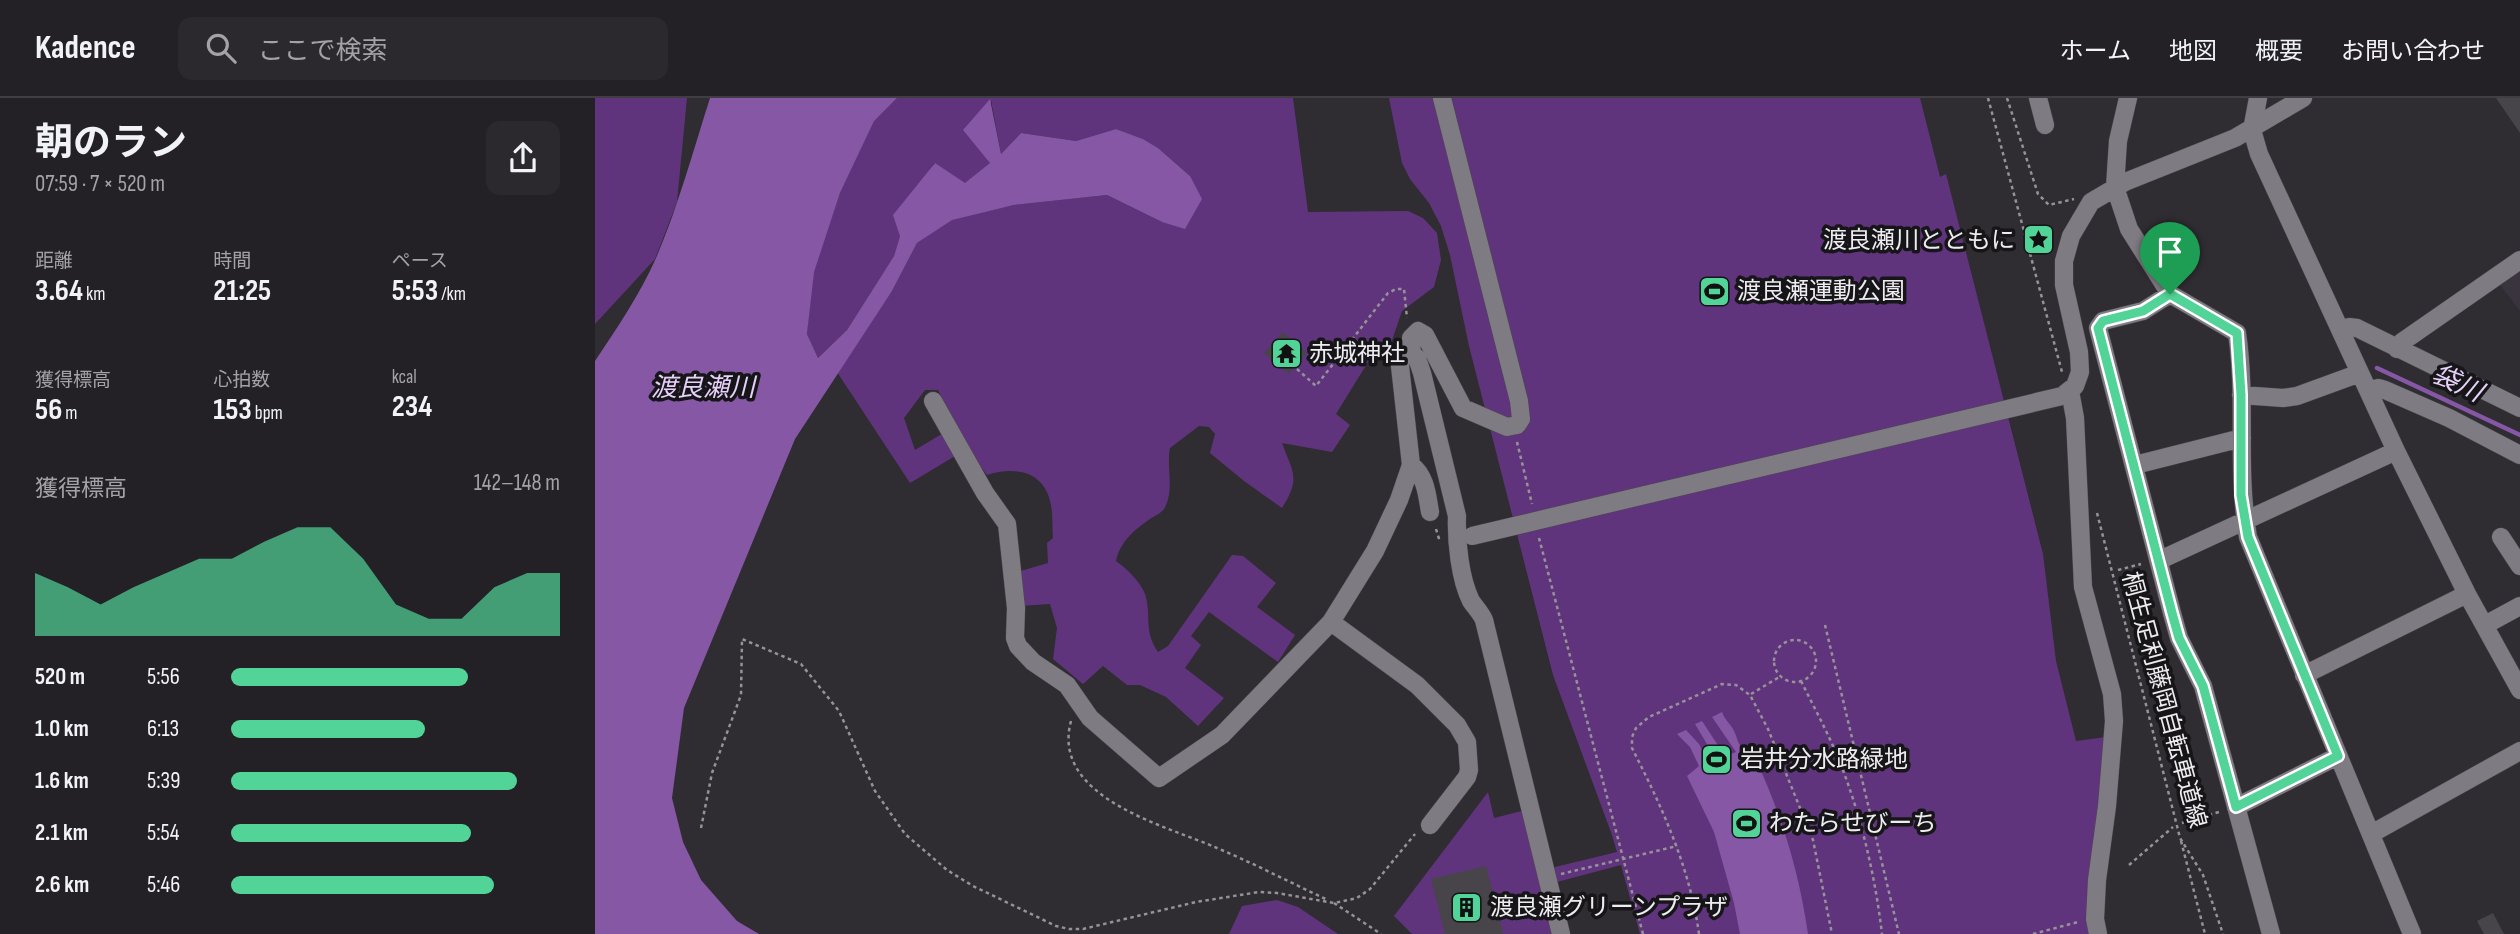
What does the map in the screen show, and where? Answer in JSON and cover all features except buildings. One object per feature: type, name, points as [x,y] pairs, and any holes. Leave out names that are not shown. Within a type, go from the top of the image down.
[{"type":"street","points":[[933,401],[985,493],[1007,524],[1016,608],[1015,638],[1018,646],[1033,662],[1066,685],[1079,705],[1122,748],[1159,778],[1222,734],[1331,622],[1375,551],[1399,500],[1411,466],[1400,366],[1401,359],[1412,347],[1418,331],[1425,335],[1463,408],[1507,427],[1517,425],[1521,419],[1442,98]]},
{"type":"street","points":[[2038,98],[2045,125]]},
{"type":"street","points":[[2128,98],[2118,141],[2115,187],[2129,229],[2170,294],[2237,333],[2241,395],[2241,495],[2248,537],[2412,934]]},
{"type":"street","points":[[2258,98],[2252,130],[2259,154],[2396,451],[2467,594],[2520,690]]},
{"type":"street","points":[[1464,537],[2065,389],[2078,382],[2080,373],[2064,285],[2064,261],[2071,236],[2091,202],[2115,187],[2252,130],[2303,98]]},
{"type":"street","points":[[2397,349],[2402,342],[2520,260]]},
{"type":"street","points":[[2170,294],[2143,311],[2103,321],[2098,328],[2179,638],[2203,686],[2228,809],[2271,934]]},
{"type":"street","points":[[2340,330],[2357,328],[2520,408]]},
{"type":"street","points":[[1412,347],[1422,373],[1464,537],[1460,561],[1471,601],[1485,620],[1561,934]]},
{"type":"street","points":[[2241,395],[2283,398],[2297,396],[2360,373]]},
{"type":"street","points":[[2369,392],[2378,388],[2385,390],[2449,418],[2520,455]]},
{"type":"street","points":[[2065,389],[2075,418],[2083,587],[2112,695],[2114,722],[2097,927]]},
{"type":"street","points":[[2135,465],[2242,438]]},
{"type":"street","points":[[2160,560],[2396,451]]},
{"type":"street","points":[[1411,466],[1424,481],[1430,512]]},
{"type":"street","points":[[2501,537],[2520,566]]},
{"type":"street","points":[[2304,675],[2467,594]]},
{"type":"street","points":[[2484,625],[2520,606]]},
{"type":"street","points":[[1331,622],[1417,685],[1462,732],[1469,758],[1467,777],[1430,825]]},
{"type":"street","points":[[2371,834],[2520,751]]},
{"type":"street","points":[[2228,809],[2338,756]]},
{"type":"path","points":[[1988,98],[2065,389]]},
{"type":"path","points":[[2007,98],[2039,194],[2049,205],[2079,198]]},
{"type":"path","points":[[1297,369],[1316,386],[1388,293],[1396,289],[1404,289],[1412,347]]},
{"type":"path","points":[[1517,425],[1516,437],[1532,505]]},
{"type":"path","name":"桐生足利藤岡自転車道線","points":[[2095,506],[2181,838],[2203,875],[2223,934]]},
{"type":"path","points":[[1537,529],[1643,934]]},
{"type":"path","points":[[2118,570],[2139,565]]},
{"type":"path","points":[[1825,625],[1899,934]]},
{"type":"path","points":[[701,828],[712,773],[741,695],[742,639],[801,664],[839,711],[875,791],[905,834],[947,870],[1056,926],[1083,929],[1196,902],[1259,892],[1334,903],[1357,898],[1370,889],[1415,835],[1430,825]]},
{"type":"path","points":[[1801,640],[1812,648],[1817,661],[1812,674],[1801,681],[1786,680],[1774,663],[1777,650],[1787,641],[1801,640]]},
{"type":"path","points":[[1750,695],[1781,676]]},
{"type":"path","points":[[1801,681],[1838,758],[1851,794],[1870,864],[1882,934]]},
{"type":"path","points":[[1699,934],[1671,828],[1632,748],[1632,737],[1636,728],[1649,717],[1722,684],[1736,685],[1750,695],[1768,729],[1813,840],[1832,934]]},
{"type":"path","points":[[1079,705],[1070,725],[1072,758],[1086,780],[1116,804],[1141,819],[1216,847],[1334,903],[1381,934]]},
{"type":"path","points":[[2182,822],[2228,809]]},
{"type":"path","points":[[2129,866],[2173,827]]},
{"type":"path","points":[[2181,838],[2205,934]]},
{"type":"path","points":[[1555,876],[1623,857],[1677,846]]},
{"type":"path","points":[[2033,934],[2085,920],[2097,927]]},
{"type":"shaded area","points":[[595,98],[687,98],[677,202],[655,259],[595,324]]},
{"type":"shaded area","points":[[897,98],[1293,98],[1308,212],[1408,211],[1423,218],[1437,233],[1441,260],[1434,287],[1402,311],[1387,355],[1373,354],[1336,414],[1350,425],[1332,452],[1282,443],[1292,469],[1293,482],[1282,508],[1210,453],[1215,434],[1209,427],[1199,426],[1170,448],[1170,487],[1164,509],[1133,532],[1121,548],[1116,561],[1133,576],[1145,594],[1149,630],[1158,652],[1168,646],[1232,555],[1243,556],[1276,583],[1257,607],[1295,635],[1278,662],[1209,612],[1191,636],[1201,645],[1185,668],[1224,698],[1198,726],[1166,697],[1140,685],[1127,685],[1103,666],[1083,684],[1053,659],[1057,628],[1050,604],[1021,606],[1017,572],[1048,563],[1047,543],[1053,538],[1048,494],[1035,478],[1008,471],[987,475],[965,446],[938,390],[925,390],[904,418],[915,450],[945,432],[955,456],[910,483],[837,372],[892,291],[917,243],[952,219],[1014,205],[1107,195],[1162,222],[1190,176],[1158,148],[1116,129],[1076,141],[1021,133],[1001,154],[991,100],[991,163],[965,184],[934,163],[900,236],[894,256],[847,330],[818,358],[807,334],[813,272],[840,193],[874,120]]},
{"type":"shaded area","points":[[1389,98],[1920,98],[1940,177],[1946,174],[2043,554],[2056,661],[2076,741],[2106,737],[2087,899],[2088,915],[2106,934],[1640,934],[1621,865],[1557,882],[1569,934],[1412,934],[1394,916],[1488,792],[1494,818],[1522,811],[1551,868],[1617,852],[1553,675],[1469,346],[1450,255],[1441,226],[1429,203],[1410,179],[1402,163]]},
{"type":"shaded area","points":[[2520,271],[2520,311],[2500,285]]},
{"type":"shaded area","points":[[1277,900],[1298,907],[1338,934],[1229,934],[1242,906]]},
{"type":"water","name":"渡良瀬川","points":[[710,98],[897,98],[874,121],[840,193],[814,272],[807,334],[818,358],[847,330],[894,256],[900,236],[893,215],[935,163],[965,183],[990,163],[963,130],[990,99],[1001,154],[1021,133],[1076,141],[1116,129],[1158,148],[1190,176],[1202,199],[1185,229],[1162,222],[1107,195],[1014,205],[952,220],[917,243],[892,291],[795,439],[684,708],[672,798],[683,842],[701,880],[737,921],[759,934],[595,934],[595,361],[635,298],[656,258]]},
{"type":"water","name":"わたらせびーち","points":[[1722,712],[1741,747],[1749,745],[1769,791],[1793,860],[1808,934],[1740,934],[1714,832],[1687,776],[1699,766],[1690,747],[1677,734],[1686,730],[1699,744],[1709,764],[1717,761],[1695,724],[1702,721],[1725,756],[1736,752],[1712,717]]},
{"type":"waterway","name":"袋川","points":[[2377,368],[2520,435]]},
{"type":"place","name":"渡良瀬川とともに","points":[[2038,240]]},
{"type":"place","name":"渡良瀬運動公園","points":[[1714,291]]},
{"type":"place","name":"赤城神社","points":[[1286,353]]},
{"type":"place","name":"岩井分水路緑地","points":[[1717,759]]},
{"type":"place","name":"わたらせびーち","points":[[1746,823]]},
{"type":"place","name":"渡良瀬グリーンプラザ","points":[[1467,907]]},
{"type":"route","points":[[2170,294],[2237,333],[2241,395],[2241,495],[2248,537],[2338,756],[2236,807],[2203,686],[2179,638],[2098,328],[2103,321],[2143,311],[2170,294]]}]
